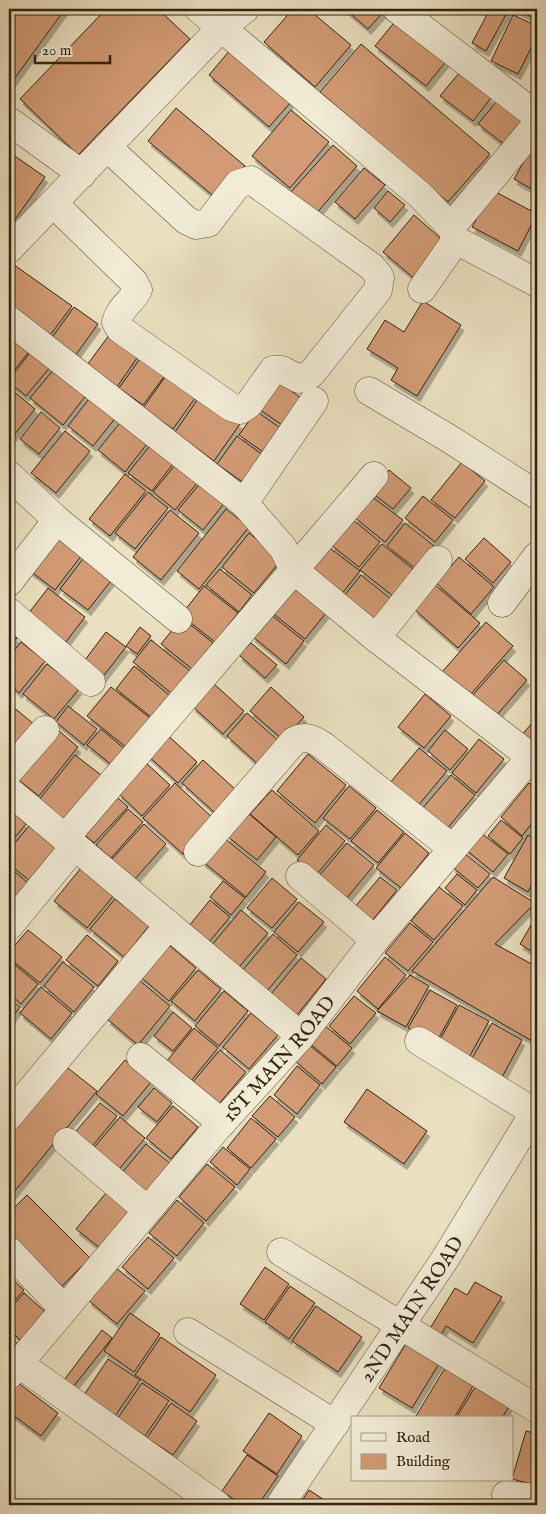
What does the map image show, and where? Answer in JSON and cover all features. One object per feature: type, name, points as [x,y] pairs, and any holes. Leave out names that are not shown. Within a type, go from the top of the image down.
[{"type":"street","points":[[199,9],[420,195],[453,233],[537,283]]},
{"type":"street","points":[[9,249],[221,28],[245,9]]},
{"type":"street","points":[[397,9],[537,116]]},
{"type":"street","points":[[9,121],[82,174]]},
{"type":"street","points":[[422,289],[453,233],[537,124]]},
{"type":"street","points":[[53,203],[134,282],[138,290],[134,298],[118,312],[116,322],[120,330],[231,406],[240,410],[249,404],[273,370],[282,370],[299,379],[310,374],[378,290],[380,277],[372,267],[250,180],[238,184],[208,223],[196,225],[186,220],[107,146]]},
{"type":"street","points":[[9,320],[244,503],[283,548],[294,570],[376,638],[534,759]]},
{"type":"street","points":[[369,390],[537,495]]},
{"type":"street","points":[[244,503],[314,401]]},
{"type":"street","points":[[9,475],[57,520],[178,620]]},
{"type":"street","points":[[9,926],[70,842],[374,476]]},
{"type":"street","points":[[9,582],[57,520]]},
{"type":"street","points":[[502,603],[537,556]]},
{"type":"street","points":[[376,638],[438,560]]},
{"type":"street","points":[[9,612],[91,682]]},
{"type":"street","points":[[9,771],[45,730]]},
{"type":"street","points":[[198,852],[294,741],[301,738],[309,738],[324,746],[452,848]]},
{"type":"street","name":"1ST MAIN ROAD","points":[[13,1369],[222,1123],[301,1036],[375,940],[452,848],[534,759]]},
{"type":"street","points":[[9,791],[301,1036]]},
{"type":"street","points":[[300,876],[375,940]]},
{"type":"street","points":[[9,1116],[169,925]]},
{"type":"street","points":[[419,1041],[536,1111]]},
{"type":"street","points":[[141,1057],[222,1123]]},
{"type":"street","name":"2ND MAIN ROAD","points":[[280,1505],[445,1259],[536,1111]]},
{"type":"street","points":[[67,1142],[147,1210]]},
{"type":"street","points":[[9,1251],[64,1308]]},
{"type":"street","points":[[281,1252],[537,1409]]},
{"type":"street","points":[[188,1332],[335,1424]]},
{"type":"street","points":[[13,1369],[217,1505]]},
{"type":"street","points":[[506,1495],[537,1498]]},
{"type":"building","points":[[9,9],[65,9],[9,86]]},
{"type":"building","points":[[106,9],[158,9],[190,39],[78,155],[20,99]]},
{"type":"building","points":[[293,9],[308,9],[351,45],[315,87],[264,42]]},
{"type":"building","points":[[345,9],[386,9],[368,29]]},
{"type":"building","points":[[490,9],[509,9],[486,51],[472,43]]},
{"type":"building","points":[[516,9],[537,9],[537,20]]},
{"type":"building","points":[[513,15],[537,26],[537,36],[518,74],[491,61]]},
{"type":"building","points":[[397,19],[448,59],[426,86],[375,46]]},
{"type":"building","points":[[361,44],[490,154],[448,202],[320,92]]},
{"type":"building","points":[[230,50],[291,102],[269,127],[209,75]]},
{"type":"building","points":[[459,73],[491,98],[473,121],[440,96]]},
{"type":"building","points":[[497,101],[523,123],[505,145],[478,124]]},
{"type":"building","points":[[176,108],[245,166],[217,199],[148,141]]},
{"type":"building","points":[[291,110],[329,142],[290,188],[252,156]]},
{"type":"building","points":[[333,145],[357,166],[315,215],[290,193]]},
{"type":"building","points":[[531,149],[537,152],[537,192],[514,179]]},
{"type":"building","points":[[9,152],[45,177],[14,221],[9,218]]},
{"type":"building","points":[[364,168],[385,185],[355,219],[335,202]]},
{"type":"building","points":[[492,190],[537,214],[518,251],[472,227]]},
{"type":"building","points":[[388,191],[405,205],[390,222],[374,208]]},
{"type":"building","points":[[414,215],[446,243],[415,279],[383,252]]},
{"type":"building","points":[[10,262],[72,306],[48,338],[9,309]]},
{"type":"building","points":[[423,301],[461,325],[417,396],[391,380],[398,368],[367,349],[385,320],[404,332]]},
{"type":"building","points":[[74,307],[98,324],[75,356],[51,339]]},
{"type":"building","points":[[9,331],[31,349],[9,377]]},
{"type":"building","points":[[110,334],[139,355],[117,387],[87,365]]},
{"type":"building","points":[[32,350],[51,366],[26,396],[9,380]]},
{"type":"building","points":[[142,356],[166,374],[143,405],[119,388]]},
{"type":"building","points":[[55,368],[87,394],[63,425],[30,398]]},
{"type":"building","points":[[168,373],[198,394],[173,429],[143,408]]},
{"type":"building","points":[[276,380],[304,400],[285,427],[256,407]]},
{"type":"building","points":[[11,389],[35,409],[9,441],[9,392]]},
{"type":"building","points":[[92,395],[117,416],[93,446],[68,426]]},
{"type":"building","points":[[200,396],[240,424],[214,461],[175,432]]},
{"type":"building","points":[[256,411],[283,430],[266,454],[239,435]]},
{"type":"building","points":[[41,412],[60,428],[39,454],[20,439]]},
{"type":"building","points":[[123,419],[150,440],[125,472],[98,450]]},
{"type":"building","points":[[65,431],[90,451],[56,493],[31,473]]},
{"type":"building","points":[[237,436],[264,456],[244,483],[217,464]]},
{"type":"building","points":[[153,442],[176,460],[152,491],[128,473]]},
{"type":"building","points":[[180,459],[202,477],[175,510],[153,492]]},
{"type":"building","points":[[462,462],[485,481],[455,518],[431,500]]},
{"type":"building","points":[[389,470],[411,488],[393,509],[371,492]]},
{"type":"building","points":[[125,474],[146,491],[110,536],[89,519]]},
{"type":"building","points":[[202,481],[226,501],[203,530],[178,510]]},
{"type":"building","points":[[148,492],[168,508],[135,549],[115,533]]},
{"type":"building","points":[[371,496],[403,520],[385,542],[354,517]]},
{"type":"building","points":[[423,496],[453,520],[435,542],[405,518]]},
{"type":"building","points":[[226,509],[249,527],[199,589],[177,571]]},
{"type":"building","points":[[170,510],[199,533],[161,580],[133,557]]},
{"type":"building","points":[[352,519],[380,542],[359,567],[331,545]]},
{"type":"building","points":[[405,523],[438,549],[420,572],[387,546]]},
{"type":"building","points":[[59,531],[85,551],[55,590],[29,570]]},
{"type":"building","points":[[249,533],[282,559],[254,593],[222,567]]},
{"type":"building","points":[[484,538],[511,562],[493,583],[465,559]]},
{"type":"building","points":[[382,544],[419,574],[398,600],[360,570]]},
{"type":"building","points":[[326,545],[360,571],[340,596],[307,569]]},
{"type":"building","points":[[86,555],[114,577],[88,610],[60,589]]},
{"type":"building","points":[[459,557],[494,587],[471,614],[436,583]]},
{"type":"building","points":[[220,569],[252,595],[239,612],[206,585]]},
{"type":"building","points":[[361,575],[396,603],[379,624],[344,596]]},
{"type":"building","points":[[291,585],[326,613],[305,639],[270,611]]},
{"type":"building","points":[[435,585],[480,623],[458,648],[414,609]]},
{"type":"building","points":[[204,586],[238,613],[215,642],[181,615]]},
{"type":"building","points":[[48,588],[85,617],[62,647],[25,618]]},
{"type":"building","points":[[270,614],[304,641],[286,664],[252,636]]},
{"type":"building","points":[[182,618],[213,643],[192,669],[161,644]]},
{"type":"building","points":[[486,622],[513,646],[470,695],[442,672]]},
{"type":"building","points":[[140,627],[151,636],[137,654],[126,646]]},
{"type":"building","points":[[9,631],[17,638],[9,648]]},
{"type":"building","points":[[106,632],[126,647],[101,679],[82,664]]},
{"type":"building","points":[[151,640],[190,671],[171,693],[133,662]]},
{"type":"building","points":[[21,642],[45,661],[19,693],[9,684],[9,657]]},
{"type":"building","points":[[251,643],[277,665],[265,678],[239,655]]},
{"type":"building","points":[[504,660],[527,680],[496,716],[472,696]]},
{"type":"building","points":[[47,664],[79,689],[54,719],[23,694]]},
{"type":"building","points":[[134,666],[169,695],[151,717],[116,689]]},
{"type":"building","points":[[213,683],[244,711],[223,734],[192,706]]},
{"type":"building","points":[[111,687],[150,718],[126,747],[87,716]]},
{"type":"building","points":[[271,687],[304,717],[283,740],[250,711]]},
{"type":"building","points":[[425,694],[451,716],[424,748],[398,727]]},
{"type":"building","points":[[12,706],[35,725],[9,756],[9,709]]},
{"type":"building","points":[[68,706],[97,729],[84,745],[56,722]]},
{"type":"building","points":[[247,713],[281,743],[260,766],[227,736]]},
{"type":"building","points":[[537,717],[537,750],[521,736]]},
{"type":"building","points":[[52,725],[78,747],[39,796],[12,775]]},
{"type":"building","points":[[101,729],[126,750],[113,766],[87,745]]},
{"type":"building","points":[[445,730],[468,749],[450,770],[428,751]]},
{"type":"building","points":[[164,732],[197,762],[178,783],[145,753]]},
{"type":"building","points":[[479,739],[504,759],[476,793],[452,773]]},
{"type":"building","points":[[419,748],[447,771],[417,807],[389,784]]},
{"type":"building","points":[[308,754],[346,785],[315,823],[277,791]]},
{"type":"building","points":[[75,755],[101,775],[65,820],[39,800]]},
{"type":"building","points":[[203,760],[236,790],[215,813],[182,783]]},
{"type":"building","points":[[146,763],[170,785],[142,816],[118,793]]},
{"type":"building","points":[[451,775],[475,795],[446,830],[421,810]]},
{"type":"building","points":[[175,783],[214,819],[183,854],[143,818]]},
{"type":"building","points":[[529,783],[537,790],[537,817],[522,836],[501,817]]},
{"type":"building","points":[[349,786],[376,808],[350,839],[323,818]]},
{"type":"building","points":[[272,790],[319,831],[298,855],[250,814]]},
{"type":"building","points":[[110,791],[128,807],[94,843],[77,828]]},
{"type":"building","points":[[9,809],[26,824],[11,842],[9,839]]},
{"type":"building","points":[[128,809],[143,822],[111,858],[96,845]]},
{"type":"building","points":[[377,810],[404,832],[378,863],[351,841]]},
{"type":"building","points":[[247,812],[276,837],[257,860],[227,836]]},
{"type":"building","points":[[501,820],[523,838],[510,854],[488,836]]},
{"type":"building","points":[[144,824],[166,844],[134,880],[112,859]]},
{"type":"building","points":[[326,825],[345,841],[316,875],[297,860]]},
{"type":"building","points":[[29,826],[62,852],[35,885],[9,864],[9,850]]},
{"type":"building","points":[[480,832],[508,854],[493,872],[465,849]]},
{"type":"building","points":[[405,833],[429,853],[401,888],[376,868]]},
{"type":"building","points":[[528,835],[537,840],[537,875],[528,892],[504,878]]},
{"type":"building","points":[[223,837],[266,872],[246,897],[202,861]]},
{"type":"building","points":[[347,843],[374,865],[346,899],[318,877]]},
{"type":"building","points":[[464,853],[490,874],[478,888],[452,867]]},
{"type":"building","points":[[9,867],[33,887],[9,916]]},
{"type":"building","points":[[81,868],[114,895],[87,928],[54,901]]},
{"type":"building","points":[[457,874],[477,890],[465,905],[445,888]]},
{"type":"building","points":[[380,877],[397,890],[371,922],[354,908]]},
{"type":"building","points":[[493,877],[535,903],[495,944],[537,967],[537,1044],[412,971]]},
{"type":"building","points":[[272,878],[297,899],[272,928],[247,908]]},
{"type":"building","points":[[223,881],[245,898],[231,915],[210,897]]},
{"type":"building","points":[[537,883],[537,896],[532,892]]},
{"type":"building","points":[[439,887],[463,906],[434,940],[411,921]]},
{"type":"building","points":[[115,899],[149,926],[124,957],[90,929]]},
{"type":"building","points":[[210,900],[230,917],[209,942],[189,926]]},
{"type":"building","points":[[299,902],[324,922],[298,952],[274,932]]},
{"type":"building","points":[[241,910],[268,933],[239,967],[212,945]]},
{"type":"building","points":[[537,915],[537,955],[520,944]]},
{"type":"building","points":[[410,923],[433,942],[408,971],[385,953]]},
{"type":"building","points":[[28,930],[62,957],[40,983],[9,958],[9,952]]},
{"type":"building","points":[[273,934],[297,955],[267,991],[242,971]]},
{"type":"building","points":[[87,935],[118,961],[98,986],[66,960]]},
{"type":"building","points":[[164,941],[196,968],[169,1001],[137,974]]},
{"type":"building","points":[[385,957],[406,975],[378,1009],[357,991]]},
{"type":"building","points":[[301,958],[326,979],[297,1015],[271,994]]},
{"type":"building","points":[[9,960],[38,984],[21,1004],[9,993]]},
{"type":"building","points":[[63,962],[94,987],[74,1012],[44,986]]},
{"type":"building","points":[[198,970],[221,989],[195,1021],[171,1001]]},
{"type":"building","points":[[410,975],[429,986],[406,1027],[377,1011]]},
{"type":"building","points":[[139,980],[170,1006],[138,1045],[107,1019]]},
{"type":"building","points":[[41,987],[72,1013],[51,1039],[20,1013]]},
{"type":"building","points":[[430,990],[457,1005],[436,1043],[408,1028]]},
{"type":"building","points":[[224,991],[248,1011],[219,1046],[195,1026]]},
{"type":"building","points":[[354,996],[376,1013],[350,1044],[329,1026]]},
{"type":"building","points":[[9,998],[20,1007],[9,1021]]},
{"type":"building","points":[[459,1005],[489,1021],[466,1063],[436,1047]]},
{"type":"building","points":[[173,1012],[192,1028],[173,1051],[154,1036]]},
{"type":"building","points":[[251,1013],[278,1035],[249,1069],[223,1047]]},
{"type":"building","points":[[492,1023],[522,1040],[500,1081],[469,1064]]},
{"type":"building","points":[[323,1024],[352,1048],[337,1066],[308,1042]]},
{"type":"building","points":[[194,1028],[218,1048],[190,1082],[166,1062]]},
{"type":"building","points":[[308,1044],[336,1067],[322,1084],[295,1061]]},
{"type":"building","points":[[220,1050],[246,1072],[218,1105],[192,1083]]},
{"type":"building","points":[[125,1060],[151,1082],[123,1116],[96,1094]]},
{"type":"building","points":[[59,1061],[97,1091],[9,1198],[9,1123]]},
{"type":"building","points":[[297,1066],[320,1085],[297,1114],[274,1095]]},
{"type":"building","points":[[154,1088],[172,1103],[157,1122],[138,1107]]},
{"type":"building","points":[[367,1089],[427,1131],[404,1164],[344,1122]]},
{"type":"building","points":[[270,1096],[295,1117],[278,1137],[252,1116]]},
{"type":"building","points":[[100,1103],[117,1116],[89,1150],[72,1136]]},
{"type":"building","points":[[173,1106],[198,1127],[171,1159],[146,1138]]},
{"type":"building","points":[[120,1117],[145,1138],[116,1173],[91,1151]]},
{"type":"building","points":[[251,1118],[276,1139],[251,1168],[227,1148]]},
{"type":"building","points":[[146,1144],[171,1164],[145,1196],[120,1175]]},
{"type":"building","points":[[223,1147],[250,1169],[237,1185],[210,1162]]},
{"type":"building","points":[[207,1164],[235,1187],[206,1221],[179,1197]]},
{"type":"building","points":[[106,1193],[130,1213],[101,1249],[76,1229]]},
{"type":"building","points":[[27,1195],[90,1258],[62,1286],[9,1233],[9,1213]]},
{"type":"building","points":[[177,1200],[204,1223],[177,1256],[149,1233]]},
{"type":"building","points":[[148,1237],[174,1258],[148,1289],[122,1267]]},
{"type":"building","points":[[265,1267],[289,1284],[264,1320],[240,1304]]},
{"type":"building","points":[[116,1268],[145,1291],[117,1324],[88,1300]]},
{"type":"building","points":[[9,1276],[24,1290],[9,1307]]},
{"type":"building","points":[[475,1282],[502,1297],[473,1343],[446,1326],[440,1337],[429,1330],[455,1288],[467,1295]]},
{"type":"building","points":[[290,1286],[315,1303],[289,1339],[265,1322]]},
{"type":"building","points":[[24,1293],[49,1315],[23,1343],[9,1329],[9,1310]]},
{"type":"building","points":[[316,1306],[362,1337],[338,1372],[292,1341]]},
{"type":"building","points":[[130,1313],[160,1334],[134,1372],[104,1351]]},
{"type":"building","points":[[102,1330],[112,1338],[73,1387],[64,1380]]},
{"type":"building","points":[[9,1335],[20,1346],[9,1358]]},
{"type":"building","points":[[161,1337],[216,1375],[190,1412],[135,1375]]},
{"type":"building","points":[[407,1342],[440,1362],[412,1408],[379,1388]]},
{"type":"building","points":[[108,1359],[140,1380],[115,1416],[84,1395]]},
{"type":"building","points":[[445,1368],[473,1386],[455,1416],[416,1416]]},
{"type":"building","points":[[17,1382],[58,1413],[41,1436],[9,1412],[9,1393]]},
{"type":"building","points":[[142,1383],[169,1401],[145,1436],[118,1418]]},
{"type":"building","points":[[476,1386],[509,1406],[503,1416],[457,1416]]},
{"type":"building","points":[[171,1403],[197,1421],[173,1455],[147,1438]]},
{"type":"building","points":[[269,1413],[302,1436],[277,1474],[243,1451]]},
{"type":"building","points":[[526,1431],[537,1434],[537,1475],[535,1485],[514,1480],[514,1472]]},
{"type":"building","points":[[247,1455],[278,1476],[258,1505],[242,1505],[222,1491]]},
{"type":"building","points":[[309,1490],[332,1505],[299,1505]]}]
